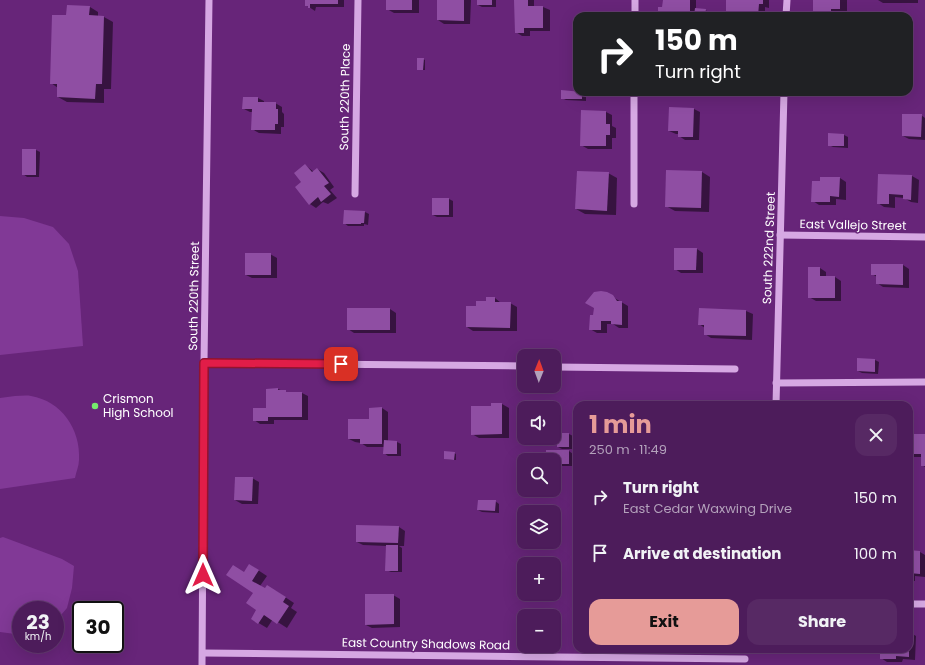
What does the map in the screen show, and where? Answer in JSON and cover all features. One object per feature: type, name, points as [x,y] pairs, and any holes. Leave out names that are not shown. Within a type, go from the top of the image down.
[{"type":"street","name":"South 220th Street","points":[[202,665],[209,0]]},
{"type":"street","name":"South 220th Place","points":[[355,194],[358,0]]},
{"type":"street","points":[[635,0],[635,12]]},
{"type":"street","points":[[786,12],[787,0]]},
{"type":"street","points":[[634,96],[634,204]]},
{"type":"street","name":"South 222nd Street","points":[[776,401],[784,96]]},
{"type":"street","name":"East Vallejo Street","points":[[780,234],[925,237]]},
{"type":"street","points":[[204,363],[517,366]]},
{"type":"street","points":[[561,367],[735,369]]},
{"type":"street","points":[[776,383],[925,382]]},
{"type":"street","points":[[913,604],[925,604]]},
{"type":"street","name":"East Country Shadows Road","points":[[203,653],[745,659]]},
{"type":"shaded area","points":[[0,216],[24,218],[53,227],[69,244],[78,271],[83,346],[0,355]]},
{"type":"shaded area","points":[[29,396],[42,399],[60,410],[67,418],[73,427],[79,449],[79,462],[75,478],[0,489],[0,398]]},
{"type":"shaded area","points":[[3,537],[62,559],[74,566],[72,588],[67,608],[64,612],[64,601],[12,601],[12,634],[0,632],[0,538]]},
{"type":"building","points":[[305,0],[338,0],[338,4],[310,4],[310,8],[308,8],[308,6],[305,6]]},
{"type":"building","points":[[386,0],[412,0],[412,10],[386,10]]},
{"type":"building","points":[[437,0],[464,0],[464,21],[437,20]]},
{"type":"building","points":[[477,0],[492,0],[492,5],[477,5]]},
{"type":"building","points":[[514,0],[528,0],[528,6],[543,6],[543,28],[524,28],[524,33],[515,33]]},
{"type":"building","points":[[663,0],[690,0],[690,12],[658,12],[658,7],[662,7]]},
{"type":"building","points":[[726,0],[763,0],[763,4],[759,4],[758,12],[726,11]]},
{"type":"building","points":[[813,0],[840,0],[840,9],[831,9],[831,12],[813,12]]},
{"type":"building","points":[[67,5],[90,6],[89,15],[104,16],[102,84],[96,84],[95,99],[57,97],[57,84],[50,84],[52,15],[66,15]]},
{"type":"building","points":[[695,8],[706,9],[706,12],[694,12]]},
{"type":"building","points":[[417,58],[424,58],[423,70],[417,70]]},
{"type":"building","points":[[561,90],[573,91],[573,96],[582,96],[582,99],[561,99]]},
{"type":"building","points":[[243,97],[258,97],[258,102],[276,102],[276,109],[278,109],[278,124],[275,124],[275,130],[251,130],[252,109],[242,109]]},
{"type":"building","points":[[669,107],[694,108],[693,137],[678,137],[678,131],[668,131]]},
{"type":"building","points":[[581,110],[606,111],[606,124],[610,124],[610,135],[606,135],[606,146],[580,146]]},
{"type":"building","points":[[902,114],[922,114],[921,137],[902,136]]},
{"type":"building","points":[[828,133],[844,134],[844,146],[828,146]]},
{"type":"building","points":[[22,149],[36,149],[36,175],[22,175]]},
{"type":"building","points":[[305,164],[312,172],[317,168],[329,183],[324,186],[331,194],[321,202],[318,197],[309,205],[295,187],[301,182],[294,173]]},
{"type":"building","points":[[666,170],[702,171],[701,208],[665,207]]},
{"type":"building","points":[[577,171],[609,172],[607,211],[575,209]]},
{"type":"building","points":[[878,174],[912,175],[911,200],[903,199],[903,195],[889,194],[889,204],[877,204]]},
{"type":"building","points":[[820,177],[840,177],[839,197],[830,196],[830,202],[811,202],[812,181],[820,181]]},
{"type":"building","points":[[432,198],[449,198],[449,215],[432,215]]},
{"type":"building","points":[[344,210],[365,211],[364,223],[343,224]]},
{"type":"building","points":[[674,248],[697,248],[696,270],[674,270]]},
{"type":"building","points":[[245,253],[271,253],[271,275],[245,275]]},
{"type":"building","points":[[871,264],[903,264],[903,285],[876,284],[876,275],[871,275]]},
{"type":"building","points":[[808,267],[820,267],[820,276],[835,276],[835,298],[808,298]]},
{"type":"building","points":[[601,291],[613,295],[617,301],[622,301],[622,325],[611,324],[611,321],[601,321],[601,330],[589,330],[590,315],[593,315],[594,308],[585,303],[594,292]]},
{"type":"building","points":[[486,297],[495,297],[495,302],[511,302],[510,328],[466,327],[466,306],[476,306],[476,301],[486,301]]},
{"type":"building","points":[[347,308],[390,308],[390,330],[347,330]]},
{"type":"building","points":[[699,308],[746,310],[746,336],[704,335],[704,325],[698,325]]},
{"type":"building","points":[[857,358],[875,359],[875,372],[857,371]]},
{"type":"building","points":[[278,388],[278,390],[286,390],[286,392],[302,392],[302,417],[268,417],[268,421],[253,421],[253,408],[266,408],[266,389]]},
{"type":"building","points":[[491,403],[502,403],[502,434],[471,435],[471,406],[491,406]]},
{"type":"building","points":[[382,407],[382,444],[360,444],[360,439],[348,439],[348,419],[369,419],[369,408]]},
{"type":"building","points":[[561,433],[569,433],[569,447],[557,447],[557,445],[561,445]]},
{"type":"building","points":[[913,434],[925,434],[925,466],[921,466],[921,454],[913,454]]},
{"type":"building","points":[[384,440],[397,441],[397,454],[383,454]]},
{"type":"building","points":[[546,450],[569,450],[569,464],[561,464],[561,453],[546,453]]},
{"type":"building","points":[[444,451],[455,452],[454,460],[444,459]]},
{"type":"building","points":[[235,477],[253,477],[252,501],[234,500]]},
{"type":"building","points":[[478,500],[496,500],[495,511],[477,510]]},
{"type":"building","points":[[356,525],[399,526],[398,543],[356,542]]},
{"type":"building","points":[[386,545],[398,545],[398,571],[385,571]]},
{"type":"building","points":[[913,550],[920,551],[920,574],[913,573]]},
{"type":"building","points":[[249,564],[259,570],[252,581],[265,588],[267,585],[286,597],[283,602],[289,606],[277,624],[264,615],[258,624],[251,619],[256,610],[246,603],[253,593],[226,575],[233,565],[244,572]]},
{"type":"building","points":[[365,594],[394,594],[394,624],[365,625]]},
{"type":"building","points":[[880,653],[909,653],[909,657],[896,656],[896,659],[880,659]]},
{"type":"place","name":"Crismon High School","points":[[95,406]]},
{"type":"route","points":[[203,575],[204,363],[341,364]]}]
